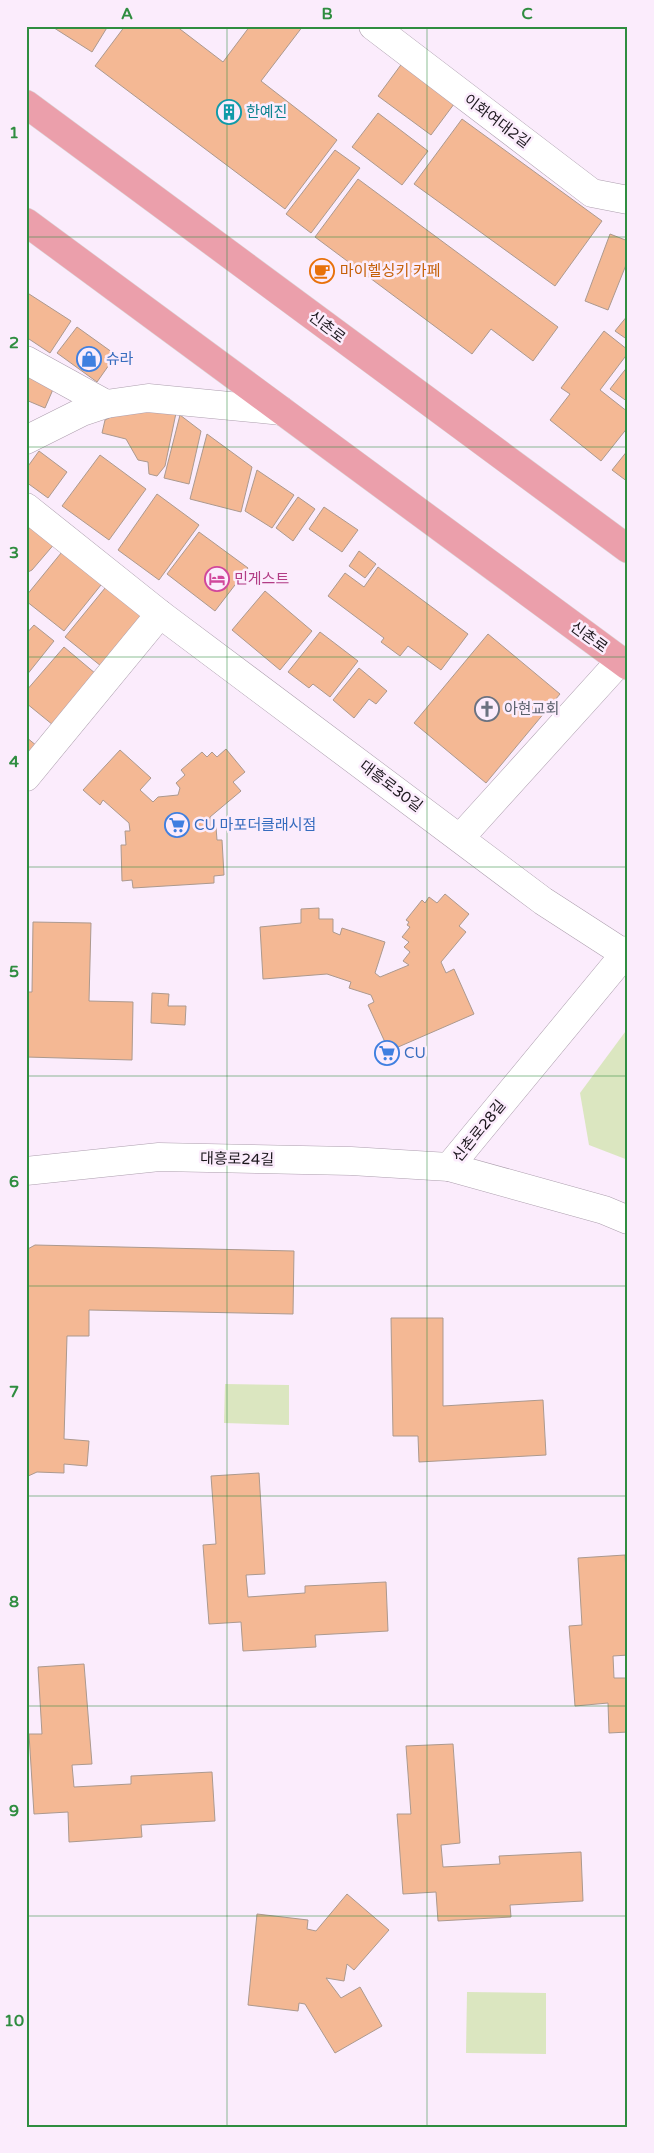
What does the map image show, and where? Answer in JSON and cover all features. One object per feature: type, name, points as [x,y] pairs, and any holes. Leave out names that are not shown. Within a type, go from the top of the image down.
[{"type":"main road","name":"신촌로","points":[[26,104],[628,549]]},
{"type":"main road","name":"신촌로","points":[[26,222],[624,663]]},
{"type":"street","name":"이화여대2길","points":[[374,26],[592,193],[628,200]]},
{"type":"street","points":[[26,360],[106,404]]},
{"type":"street","points":[[26,440],[64,420],[106,404],[148,398],[282,410]]},
{"type":"street","name":"대흥로30길","points":[[29,511],[160,614],[543,901],[627,953]]},
{"type":"street","points":[[26,777],[160,614]]},
{"type":"street","name":"신촌로","points":[[460,838],[624,663]]},
{"type":"street","name":"신촌로28길","points":[[627,953],[449,1167],[604,1210],[628,1220]]},
{"type":"street","name":"대흥로24길","points":[[26,1171],[159,1157],[351,1161],[449,1167]]},
{"type":"green space","points":[[628,1028],[628,1160],[589,1145],[580,1093]]},
{"type":"green space","points":[[225,1384],[289,1385],[289,1425],[224,1423]]},
{"type":"green space","points":[[467,1992],[546,1993],[546,2054],[466,2053]]},
{"type":"building","points":[[51,26],[108,26],[92,52]]},
{"type":"building","name":"한예진","points":[[125,26],[176,26],[223,62],[250,26],[303,26],[261,81],[337,140],[285,209],[95,66]]},
{"type":"building","points":[[403,62],[457,100],[431,135],[378,96]]},
{"type":"building","points":[[378,113],[428,151],[402,185],[352,147]]},
{"type":"building","points":[[462,119],[602,221],[555,286],[414,184]]},
{"type":"building","points":[[335,150],[360,168],[311,233],[286,214]]},
{"type":"building","points":[[358,179],[558,327],[533,361],[491,329],[472,354],[315,237]]},
{"type":"building","points":[[610,234],[628,241],[628,260],[608,310],[585,301]]},
{"type":"building","points":[[26,292],[71,321],[50,353],[26,337]]},
{"type":"building","points":[[628,315],[628,340],[615,331]]},
{"type":"building","points":[[77,327],[116,355],[97,382],[57,353]]},
{"type":"building","points":[[604,331],[628,350],[628,353],[600,390],[628,412],[628,427],[601,461],[550,420],[570,394],[561,388]]},
{"type":"building","points":[[26,366],[57,380],[45,408],[26,400]]},
{"type":"building","points":[[628,366],[628,402],[610,389]]},
{"type":"building","points":[[136,404],[176,413],[165,466],[157,476],[149,474],[148,462],[138,460],[126,439],[102,433],[105,420]]},
{"type":"building","points":[[180,415],[201,431],[189,484],[164,478]]},
{"type":"building","points":[[207,434],[252,467],[241,512],[190,499]]},
{"type":"building","points":[[628,450],[628,482],[612,470]]},
{"type":"building","points":[[39,451],[67,472],[48,498],[26,482],[26,469]]},
{"type":"building","points":[[100,455],[146,489],[109,540],[62,506]]},
{"type":"building","points":[[257,470],[294,495],[272,528],[245,511]]},
{"type":"building","points":[[157,494],[199,525],[159,580],[118,550]]},
{"type":"building","points":[[298,497],[315,509],[293,541],[276,528]]},
{"type":"building","points":[[324,507],[358,530],[342,552],[309,529]]},
{"type":"building","points":[[32,527],[56,542],[32,570],[26,573],[26,529]]},
{"type":"building","points":[[199,532],[248,568],[215,611],[167,574]]},
{"type":"building","points":[[66,547],[105,580],[64,631],[26,601],[26,596]]},
{"type":"building","points":[[359,551],[376,564],[365,578],[349,566]]},
{"type":"building","points":[[378,567],[468,634],[441,670],[408,646],[400,656],[381,642],[384,638],[328,596],[345,573],[364,587]]},
{"type":"building","points":[[110,582],[145,611],[101,666],[65,637]]},
{"type":"building","points":[[265,591],[312,631],[280,670],[232,630]]},
{"type":"building","points":[[34,625],[54,641],[26,676],[26,634]]},
{"type":"building","points":[[320,632],[358,661],[330,697],[313,684],[309,688],[288,672]]},
{"type":"building","name":"아현교회","points":[[488,634],[560,694],[486,783],[414,723]]},
{"type":"building","points":[[64,647],[96,674],[53,725],[26,703],[26,691]]},
{"type":"building","points":[[359,668],[387,691],[376,704],[369,699],[354,718],[333,700]]},
{"type":"building","points":[[26,737],[37,746],[26,759]]},
{"type":"building","points":[[226,749],[245,772],[233,782],[241,791],[210,817],[210,827],[216,827],[217,840],[222,840],[224,875],[214,876],[214,883],[133,888],[132,880],[122,881],[121,845],[126,845],[125,831],[130,831],[129,823],[103,800],[100,805],[83,790],[120,750],[151,778],[140,790],[153,802],[158,797],[178,795],[180,788],[176,783],[185,775],[181,770],[202,752],[207,757],[212,752],[217,757]]},
{"type":"building","points":[[445,894],[469,914],[459,926],[466,932],[441,962],[446,973],[454,969],[474,1014],[389,1051],[368,1005],[374,1002],[371,995],[349,988],[351,982],[327,974],[263,979],[260,927],[301,923],[301,909],[319,908],[319,919],[333,919],[333,932],[340,935],[342,928],[385,942],[375,973],[380,977],[409,965],[403,961],[410,952],[404,947],[409,942],[402,937],[410,927],[407,925],[409,922],[406,920],[422,900],[425,903],[429,897],[437,903]]},
{"type":"building","points":[[33,922],[91,923],[89,1001],[133,1002],[132,1060],[26,1057],[26,992],[32,992]]},
{"type":"building","points":[[152,993],[169,994],[168,1006],[186,1006],[185,1025],[151,1023]]},
{"type":"building","points":[[35,1245],[294,1251],[293,1314],[89,1310],[89,1336],[67,1336],[64,1439],[89,1441],[87,1466],[64,1464],[64,1473],[37,1472],[26,1477],[26,1250]]},
{"type":"building","points":[[391,1318],[443,1318],[443,1406],[543,1400],[546,1455],[419,1462],[418,1436],[393,1436]]},
{"type":"building","points":[[259,1473],[265,1574],[246,1575],[248,1597],[305,1593],[305,1586],[386,1582],[388,1631],[315,1635],[316,1647],[243,1651],[241,1622],[209,1624],[203,1545],[216,1544],[211,1476]]},
{"type":"building","points":[[625,1555],[628,1601],[628,1655],[613,1656],[614,1678],[628,1678],[628,1732],[609,1733],[608,1703],[575,1706],[569,1626],[582,1625],[578,1558]]},
{"type":"building","points":[[84,1664],[92,1764],[72,1765],[74,1787],[131,1784],[131,1776],[212,1772],[215,1821],[141,1825],[142,1837],[69,1842],[68,1812],[34,1814],[29,1734],[42,1734],[38,1667]]},
{"type":"building","points":[[453,1744],[460,1843],[441,1845],[443,1867],[500,1864],[499,1856],[581,1852],[583,1901],[510,1905],[511,1917],[438,1921],[436,1892],[403,1894],[397,1814],[411,1814],[406,1746]]},
{"type":"building","points":[[347,1894],[389,1930],[354,1970],[347,1964],[344,1981],[326,1978],[341,1998],[360,1987],[382,2026],[335,2053],[305,2004],[299,2003],[298,2011],[248,2005],[257,1914],[308,1920],[307,1929],[316,1931]]},
{"type":"place","name":"한예진","points":[[229,112]]},
{"type":"place","name":"마이헬싱키 카페","points":[[322,271]]},
{"type":"place","name":"슈라","points":[[89,359]]},
{"type":"place","name":"민게스트","points":[[217,579]]},
{"type":"place","name":"아현교회","points":[[487,709]]},
{"type":"place","name":"CU 마포더클래시점","points":[[177,825]]},
{"type":"place","name":"CU","points":[[387,1053]]}]
